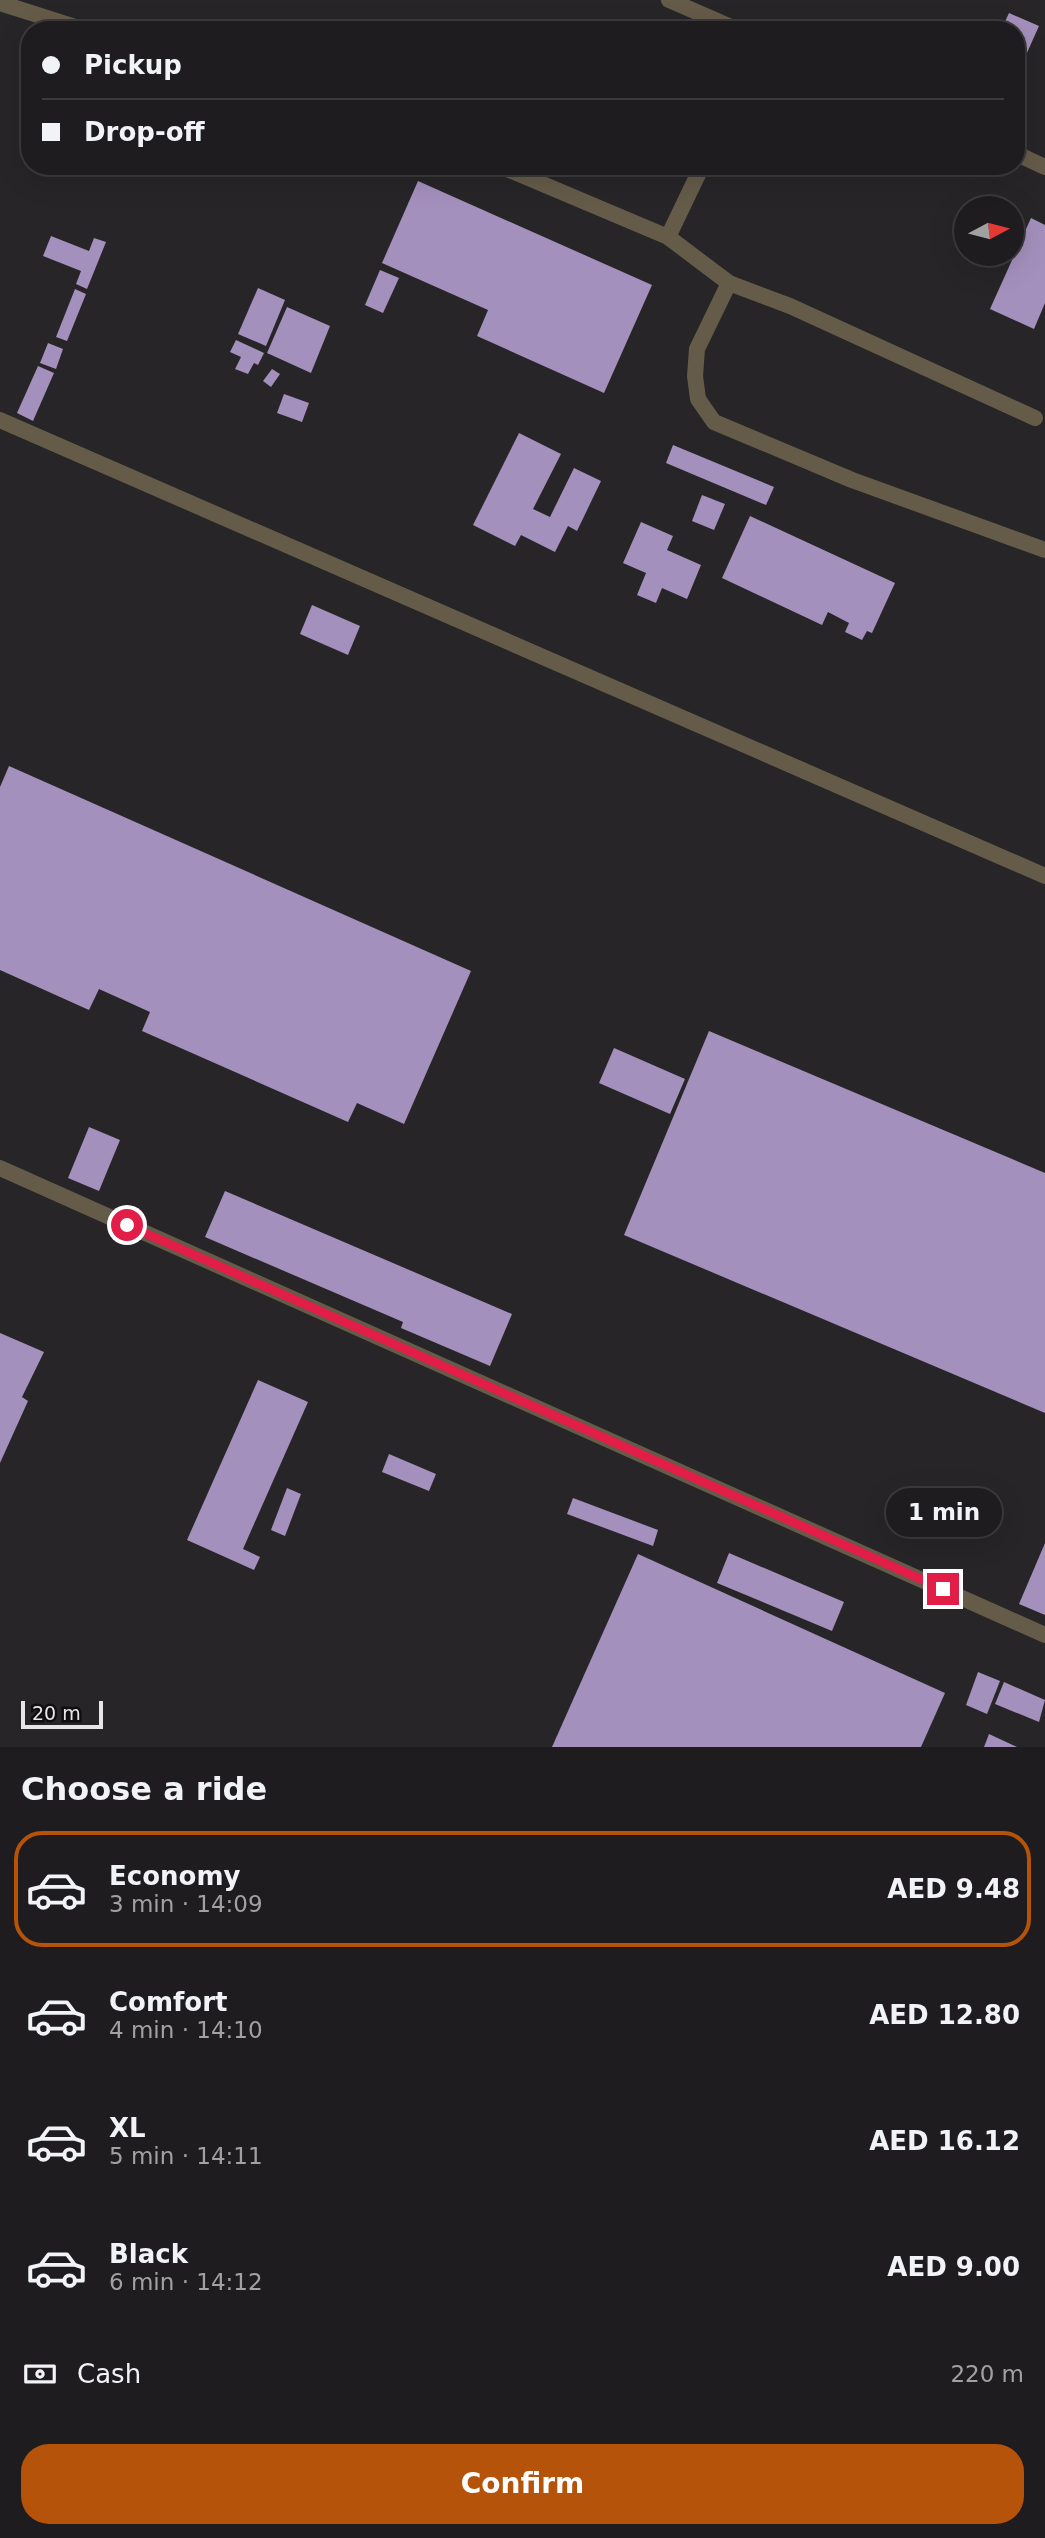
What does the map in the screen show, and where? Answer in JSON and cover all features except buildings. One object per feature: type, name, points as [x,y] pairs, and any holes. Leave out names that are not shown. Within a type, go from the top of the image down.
[{"type":"lane","points":[[669,0],[717,21]]},
{"type":"lane","points":[[0,3],[57,21]]},
{"type":"lane","points":[[1025,158],[1045,167]]},
{"type":"lane","points":[[521,175],[668,237],[729,284],[790,306],[1035,418]]},
{"type":"lane","points":[[668,237],[698,175]]},
{"type":"lane","points":[[729,284],[697,349],[695,376],[698,399],[714,422],[852,480],[1045,550]]},
{"type":"lane","points":[[0,420],[1045,877]]},
{"type":"lane","points":[[0,1168],[1045,1635]]},
{"type":"route","points":[[127,1225],[943,1589]]}]
